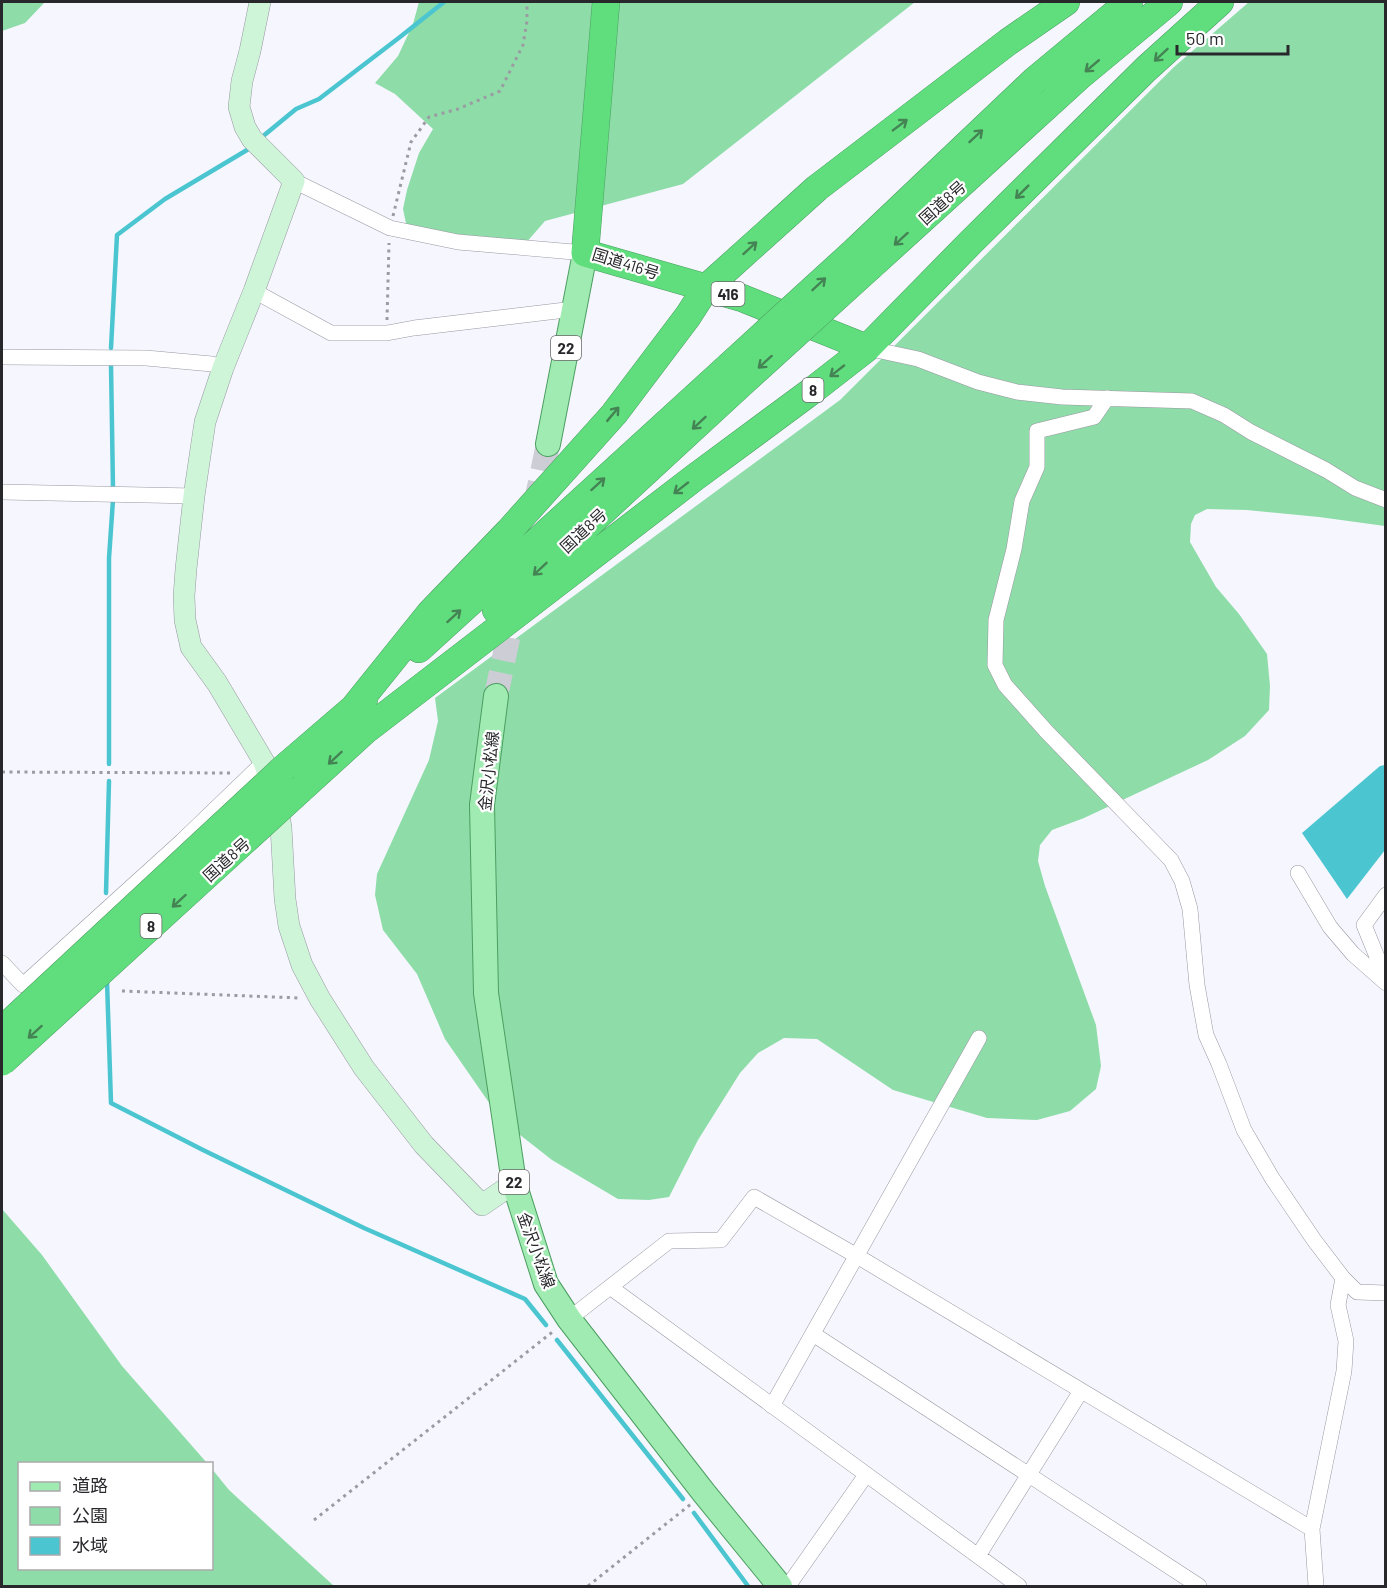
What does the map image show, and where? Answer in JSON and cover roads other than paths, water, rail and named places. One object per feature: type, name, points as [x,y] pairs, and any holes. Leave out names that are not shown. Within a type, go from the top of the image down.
[{"type":"highway","name":"国道416号","points":[[606,2],[585,253],[742,298],[867,348]]},
{"type":"highway","name":"8","points":[[359,720],[430,613],[509,531],[614,414],[688,316],[706,288],[817,188],[1008,42],[1066,2]]},
{"type":"highway","name":"国道8号","points":[[864,257],[1035,80],[1129,2]]},
{"type":"highway","name":"国道8号","points":[[2,1062],[300,790],[359,720],[735,374],[864,257],[1169,2]]},
{"type":"highway","name":"8","points":[[359,720],[685,484],[867,348],[1146,69],[1220,2]]},
{"type":"highway","name":"国道8号","points":[[2,1030],[267,768],[359,720]]},
{"type":"main road","name":"22","points":[[548,444],[585,253]]},
{"type":"main road","name":"金沢小松線","points":[[496,696],[482,805],[486,993],[514,1183],[546,1284],[569,1319],[780,1587]]},
{"type":"street","points":[[260,2],[238,106],[252,139],[294,181],[390,228],[458,242],[585,253]]},
{"type":"street","points":[[294,181],[223,368],[205,422],[194,496],[184,596],[185,620],[191,647],[217,683],[267,768],[281,828],[289,926],[302,965],[320,999],[364,1068],[424,1145],[482,1205],[514,1183]]},
{"type":"street","points":[[254,291],[331,333],[387,333],[574,309]]},
{"type":"street","points":[[867,348],[918,359],[978,382],[1017,392],[1062,397],[1192,401],[1224,415],[1355,488],[1386,500]]},
{"type":"street","points":[[2,357],[146,358],[212,364],[223,368]]},
{"type":"street","points":[[1107,398],[1094,417],[1038,431],[1037,467],[1022,501],[1014,549],[996,620],[995,665],[1005,685],[1046,731],[1171,860],[1182,881],[1190,909],[1197,985],[1206,1035],[1244,1130],[1284,1196],[1344,1278],[1357,1292],[1386,1293]]},
{"type":"street","points":[[2,492],[194,496]]},
{"type":"street","points":[[2,963],[23,985],[182,841],[267,768]]},
{"type":"street","points":[[1298,873],[1330,927],[1353,954],[1386,981]]},
{"type":"street","points":[[1386,894],[1364,925],[1386,981]]},
{"type":"street","points":[[772,1406],[980,1038]]},
{"type":"street","points":[[569,1319],[669,1241],[721,1240],[754,1197],[857,1256],[1312,1529]]},
{"type":"street","points":[[1316,1587],[1312,1529],[1344,1371],[1346,1341],[1338,1305],[1344,1278]]},
{"type":"street","points":[[610,1287],[1019,1587]]},
{"type":"street","points":[[813,1334],[1199,1587]]},
{"type":"street","points":[[978,1556],[1081,1391]]},
{"type":"street","points":[[788,1587],[866,1474]]},
{"type":"water","points":[[1385,765],[1385,850],[1347,899],[1302,833],[1380,766]]},
{"type":"waterway","points":[[262,137],[296,109],[319,99],[444,2]]},
{"type":"waterway","points":[[111,348],[117,235],[165,199],[247,150]]},
{"type":"waterway","points":[[111,365],[113,488]]},
{"type":"waterway","points":[[109,764],[109,558],[113,500]]},
{"type":"waterway","points":[[106,893],[109,781]]},
{"type":"waterway","points":[[107,981],[111,1103],[364,1228],[525,1299],[546,1325]]},
{"type":"waterway","points":[[557,1340],[683,1499]]},
{"type":"waterway","points":[[694,1513],[748,1586]]},
{"type":"tunnel","points":[[535,506],[548,444]]},
{"type":"tunnel","points":[[496,696],[515,605]]}]
